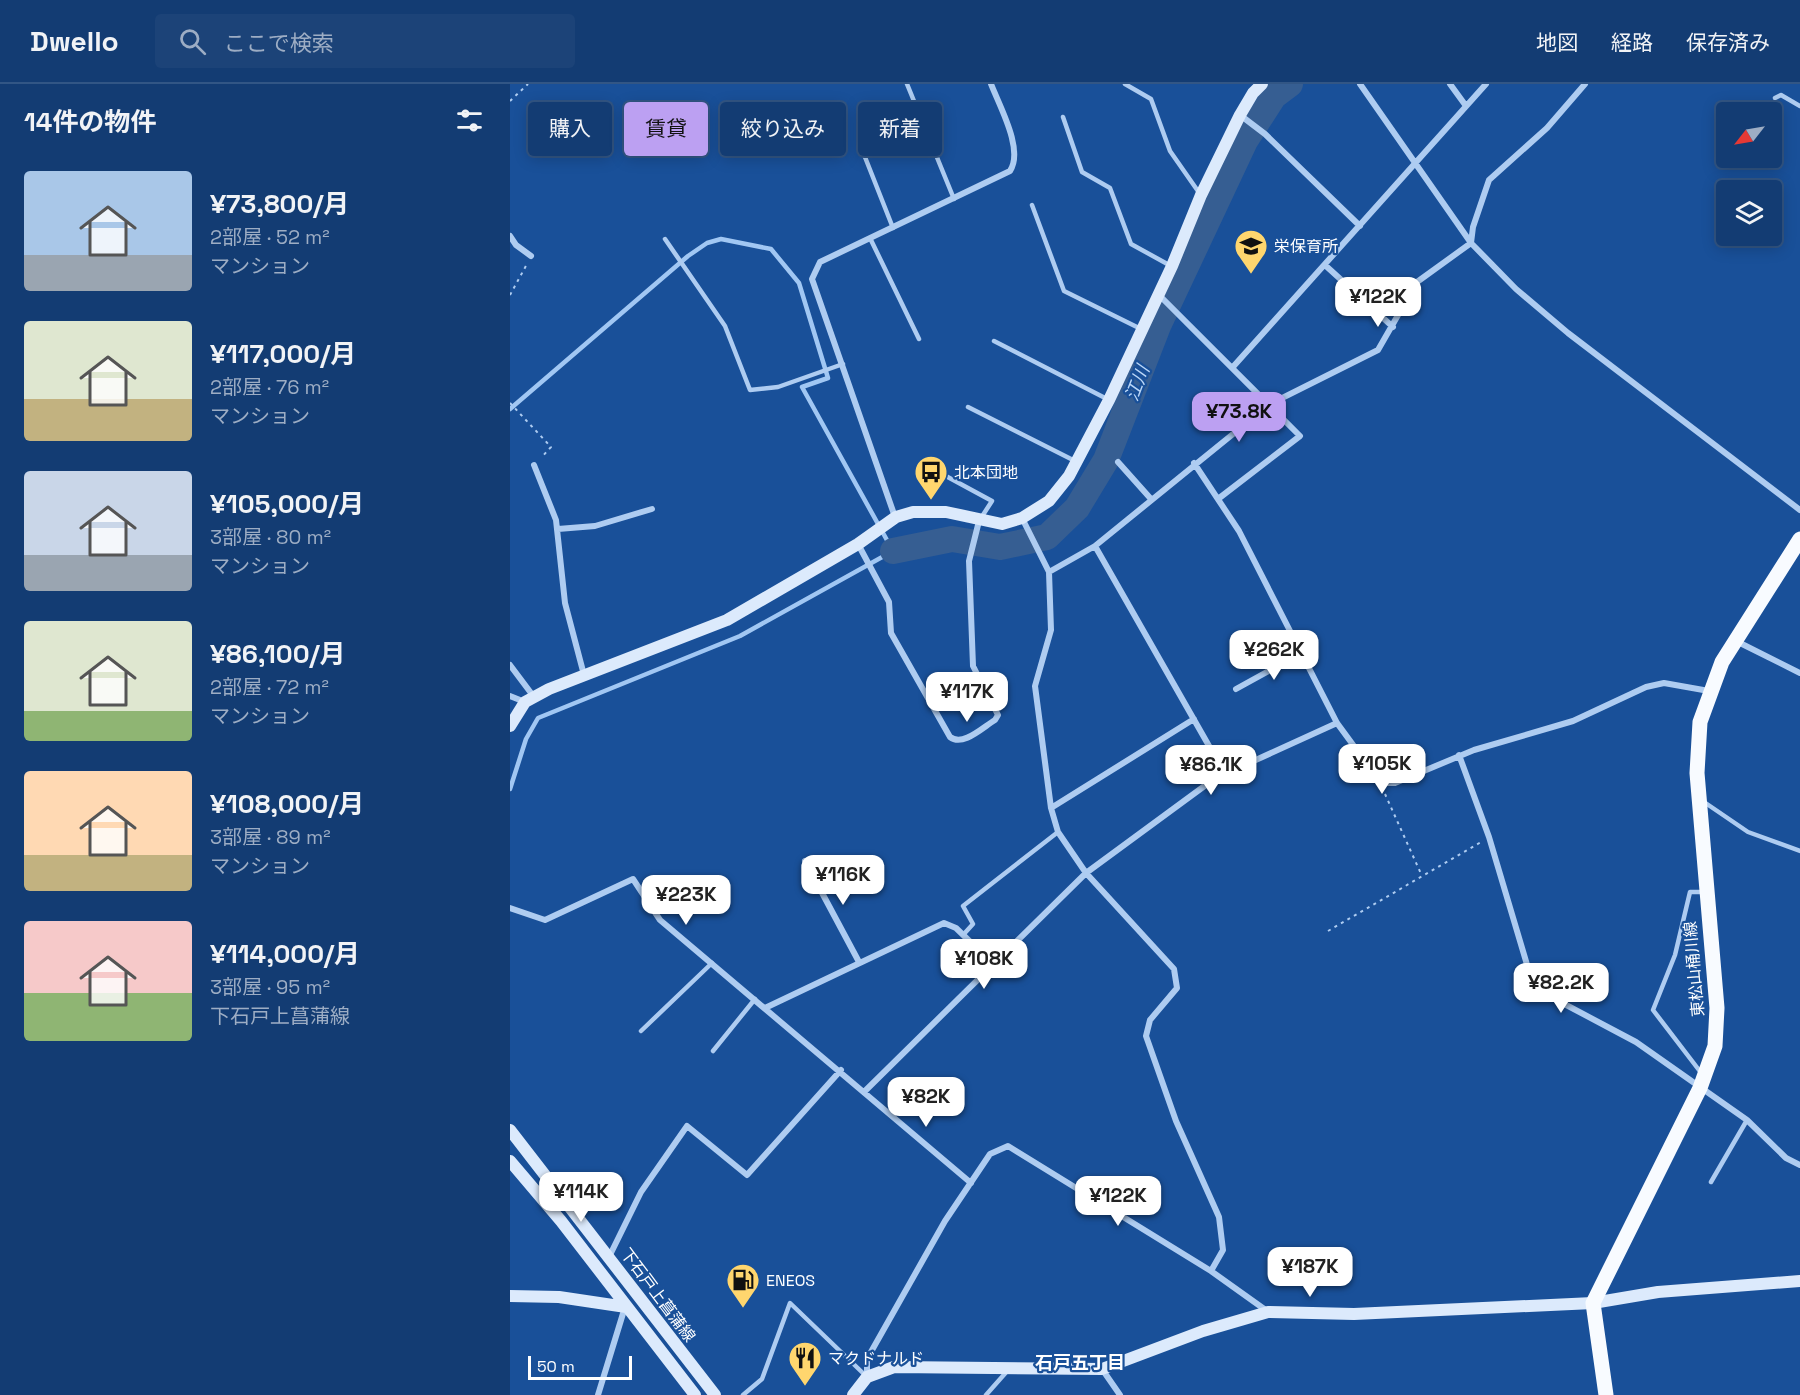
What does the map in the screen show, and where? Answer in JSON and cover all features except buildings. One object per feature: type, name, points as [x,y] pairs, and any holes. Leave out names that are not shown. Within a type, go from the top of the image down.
[{"type":"main road","name":"東松山桶川線","points":[[1593,1303],[1702,1082],[1715,1046],[1717,1008],[1705,891],[1697,773],[1700,722],[1709,691],[1735,641],[1800,539]]},
{"type":"main road","points":[[1593,1303],[1606,1395]]},
{"type":"street","points":[[896,517],[812,279],[820,262],[1010,171],[1015,163],[1016,151],[991,84]]},
{"type":"street","points":[[510,726],[530,700],[584,675],[727,620],[858,544],[896,517],[913,512],[946,512],[1002,524],[1022,518],[1049,501],[1069,476],[1109,400],[1172,266],[1201,195],[1240,115],[1253,93],[1262,84]]},
{"type":"street","points":[[1360,84],[1471,243],[1516,290],[1568,333],[1800,510]]},
{"type":"street","points":[[1450,84],[1466,106]]},
{"type":"street","points":[[1232,368],[1326,266],[1486,84]]},
{"type":"street","points":[[1049,572],[1095,546],[1194,463],[1270,404],[1378,350],[1417,282],[1471,243],[1473,227],[1489,180],[1546,128],[1585,84]]},
{"type":"street","points":[[1240,115],[1265,134],[1360,226]]},
{"type":"street","points":[[510,236],[516,245],[531,256]]},
{"type":"street","points":[[1326,266],[1393,327]]},
{"type":"street","points":[[1158,294],[1300,436],[1218,500]]},
{"type":"street","points":[[1118,462],[1151,500]]},
{"type":"street","points":[[1194,463],[1239,531],[1337,723],[1381,783],[1395,783],[1459,755],[1573,721],[1646,687],[1664,683],[1709,691]]},
{"type":"street","points":[[534,465],[558,529],[566,603],[584,675]]},
{"type":"street","points":[[558,529],[594,526],[652,509]]},
{"type":"street","points":[[1022,518],[1049,572],[1051,630],[1035,686],[1051,808],[1058,832],[1086,873],[1174,969],[1177,988],[1150,1020],[1146,1036],[1176,1121],[1219,1217],[1223,1250],[1211,1271]]},
{"type":"street","points":[[858,544],[889,602],[891,633],[950,737],[955,741],[962,740],[995,720],[998,715],[972,666],[969,561],[980,521]]},
{"type":"street","points":[[1095,546],[1225,774]]},
{"type":"street","points":[[1735,641],[1800,673]]},
{"type":"street","points":[[1236,689],[1301,653]]},
{"type":"street","points":[[510,664],[530,700]]},
{"type":"street","points":[[510,696],[530,700]]},
{"type":"street","points":[[1051,808],[1194,719]]},
{"type":"street","points":[[865,1092],[1086,873],[1214,779],[1337,723]]},
{"type":"street","points":[[1459,755],[1489,837],[1528,968],[1553,998],[1636,1042],[1702,1082],[1747,1120],[1786,1158],[1800,1165]]},
{"type":"street","points":[[805,861],[860,962]]},
{"type":"street","points":[[510,908],[545,920],[633,879],[660,920],[841,1070],[971,1182]]},
{"type":"street","points":[[765,1008],[944,923],[963,935],[993,964]]},
{"type":"street","points":[[609,1257],[641,1192],[687,1126],[747,1175],[841,1070]]},
{"type":"street","name":"下石戸上菖蒲線","points":[[510,1130],[609,1257],[636,1296],[715,1395]]},
{"type":"street","points":[[867,1377],[867,1359],[945,1221],[990,1154],[1008,1146],[1211,1271],[1268,1312]]},
{"type":"street","name":"下石戸上菖蒲線","points":[[510,1161],[561,1221],[695,1395]]},
{"type":"street","points":[[853,1395],[867,1377],[894,1367],[1102,1369],[1203,1331],[1268,1312],[1354,1314],[1593,1303],[1658,1292],[1800,1281]]},
{"type":"street","points":[[510,1296],[559,1297],[626,1307],[598,1395]]},
{"type":"street","points":[[1102,1369],[1120,1395]]},
{"type":"lane","points":[[907,84],[954,199]]},
{"type":"lane","points":[[1125,84],[1151,99],[1170,151],[1201,195]]},
{"type":"lane","points":[[1775,98],[1781,95],[1800,106]]},
{"type":"lane","points":[[1063,117],[1082,172],[1110,188],[1131,244],[1172,266]]},
{"type":"lane","points":[[864,156],[893,228]]},
{"type":"lane","points":[[1032,205],[1064,291],[1143,330]]},
{"type":"lane","points":[[870,238],[919,339]]},
{"type":"lane","points":[[665,239],[725,326],[750,390],[778,387],[843,364]]},
{"type":"lane","points":[[994,340],[1109,400]]},
{"type":"lane","points":[[968,407],[1077,462]]},
{"type":"lane","points":[[944,475],[992,501],[980,521]]},
{"type":"lane","points":[[1699,798],[1748,832],[1800,851]]},
{"type":"lane","points":[[963,935],[973,924],[963,906],[1058,832]]},
{"type":"lane","points":[[1702,1082],[1653,1010],[1675,955],[1690,892],[1705,891]]},
{"type":"lane","points":[[641,1031],[712,963]]},
{"type":"lane","points":[[712,1051],[755,999]]},
{"type":"lane","points":[[1711,1182],[1747,1120]]},
{"type":"lane","points":[[743,1395],[762,1379],[790,1303],[867,1377]]},
{"type":"lane","points":[[986,1395],[1011,1367]]},
{"type":"path","points":[[510,101],[528,84]]},
{"type":"path","points":[[510,296],[531,256]]},
{"type":"path","points":[[510,403],[551,447],[534,465]]},
{"type":"path","points":[[1381,783],[1422,876]]},
{"type":"path","points":[[1328,932],[1489,837]]},
{"type":"waterway","name":"江川","points":[[893,551],[952,539],[1000,547],[1047,537],[1077,508],[1106,460],[1158,326],[1245,141],[1274,96],[1290,84]]},
{"type":"waterway","points":[[510,409],[688,256],[707,243],[721,239],[771,249],[799,283],[828,378],[802,387],[893,551],[740,636],[538,718],[526,739],[510,789]]},
{"type":"place","name":"栄保育所","points":[[1251,275]]},
{"type":"place","name":"北本団地","points":[[931,501]]},
{"type":"place","name":"ENEOS","points":[[743,1309]]},
{"type":"place","name":"マクドナルド","points":[[805,1387]]},
{"type":"district","name":"石戸五丁目","points":[[1080,1362]]}]
